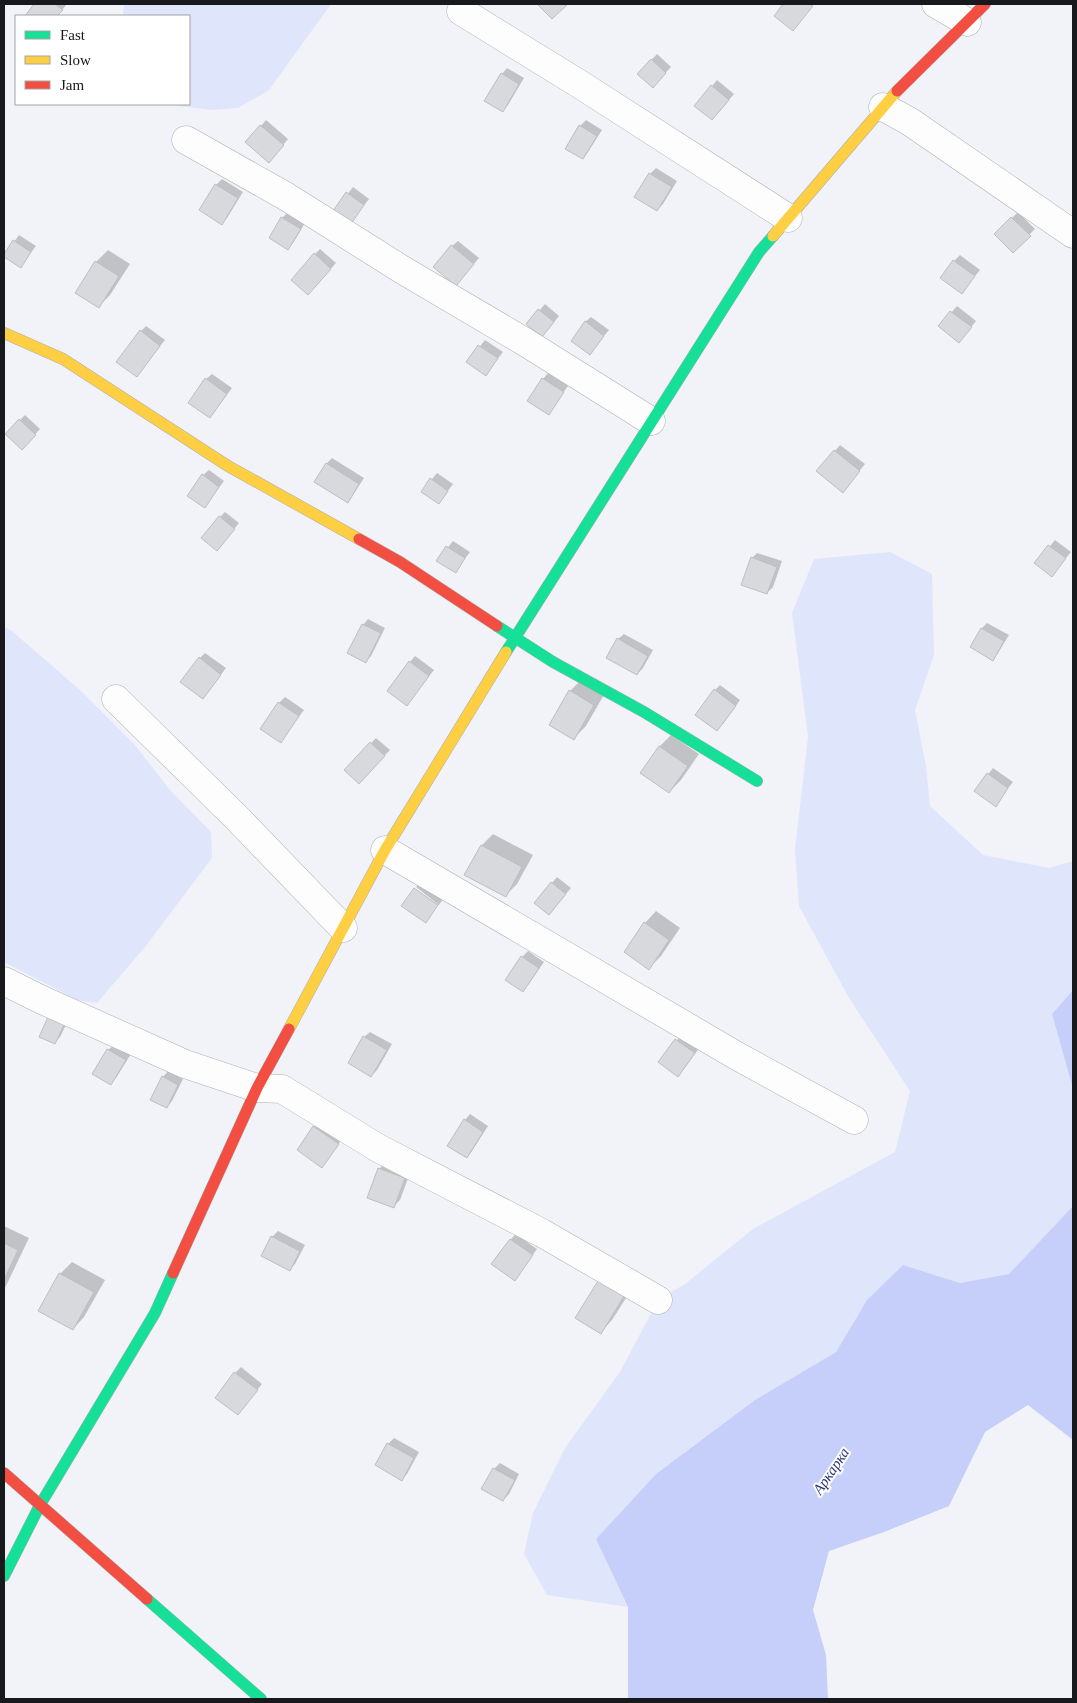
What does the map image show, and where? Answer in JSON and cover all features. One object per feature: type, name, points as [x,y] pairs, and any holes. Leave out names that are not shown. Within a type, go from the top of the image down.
[{"type":"street","points":[[936,4],[976,13]]},
{"type":"street","points":[[461,11],[581,85],[788,218]]},
{"type":"street","points":[[4,1576],[40,1505],[155,1313],[257,1088],[385,850],[514,638],[759,252],[893,95],[976,13]]},
{"type":"street","points":[[883,107],[909,121],[1073,234]]},
{"type":"street","points":[[186,140],[287,197],[401,269],[525,342],[651,422]]},
{"type":"street","points":[[4,334],[63,358],[228,466],[400,562],[553,662],[644,712],[757,781]]},
{"type":"street","points":[[116,699],[236,817],[343,928]]},
{"type":"street","points":[[385,850],[738,1056],[854,1120]]},
{"type":"street","points":[[4,982],[186,1064],[257,1088],[282,1089],[378,1148],[542,1233],[658,1300]]},
{"type":"street","points":[[4,1473],[261,1699]]},
{"type":"shaded area","points":[[124,4],[331,4],[269,90],[238,108],[212,110],[170,105],[190,105],[190,15],[123,15]]},
{"type":"shaded area","points":[[890,552],[932,574],[934,655],[915,710],[926,766],[930,806],[983,855],[1049,868],[1073,861],[1073,990],[1052,1014],[1073,1089],[1073,1206],[1009,1274],[960,1283],[903,1265],[867,1300],[836,1352],[755,1400],[656,1474],[596,1539],[628,1607],[547,1595],[524,1554],[533,1513],[565,1448],[620,1372],[658,1300],[685,1284],[753,1229],[895,1152],[910,1091],[849,998],[799,906],[795,849],[808,737],[792,613],[814,559]]},
{"type":"shaded area","points":[[4,626],[81,691],[134,744],[170,790],[211,832],[212,858],[145,947],[97,1003],[77,1000],[4,962]]},
{"type":"water","points":[[1073,990],[1073,1089],[1052,1014]]},
{"type":"water","name":"Аркарка","points":[[1073,1206],[1073,1440],[1028,1405],[985,1432],[949,1506],[884,1532],[829,1551],[813,1610],[826,1655],[828,1699],[628,1699],[628,1607],[596,1539],[656,1474],[755,1400],[836,1352],[867,1300],[903,1265],[960,1283],[1009,1274]]},
{"type":"building","points":[[34,4],[55,4],[63,10],[58,15],[26,15]]},
{"type":"building","points":[[568,4],[552,19],[538,5]]},
{"type":"building","points":[[783,4],[809,4],[813,6],[793,31],[774,16]]},
{"type":"building","points":[[651,59],[666,73],[653,88],[637,74]]},
{"type":"building","points":[[501,73],[519,84],[503,112],[484,101]]},
{"type":"building","points":[[711,85],[729,100],[712,120],[694,106]]},
{"type":"building","points":[[260,125],[284,145],[269,163],[245,142]]},
{"type":"building","points":[[579,125],[597,136],[583,159],[565,149]]},
{"type":"building","points":[[649,173],[672,187],[657,211],[634,197]]},
{"type":"building","points":[[215,184],[238,198],[222,225],[199,210]]},
{"type":"building","points":[[346,192],[364,205],[351,224],[333,211]]},
{"type":"building","points":[[281,217],[301,229],[288,250],[269,238]]},
{"type":"building","points":[[1011,217],[1031,236],[1013,253],[994,234]]},
{"type":"building","points":[[13,240],[31,252],[21,268],[4,257]]},
{"type":"building","points":[[451,245],[474,264],[456,286],[433,267]]},
{"type":"building","points":[[314,253],[331,269],[308,295],[291,280]]},
{"type":"building","points":[[953,260],[975,276],[962,294],[940,278]]},
{"type":"building","points":[[95,261],[119,276],[99,308],[75,293]]},
{"type":"building","points":[[538,309],[554,322],[542,337],[526,324]]},
{"type":"building","points":[[950,311],[972,327],[959,343],[938,326]]},
{"type":"building","points":[[585,321],[604,336],[590,355],[571,341]]},
{"type":"building","points":[[140,330],[160,346],[137,377],[116,362]]},
{"type":"building","points":[[478,345],[498,358],[486,376],[466,362]]},
{"type":"building","points":[[205,378],[227,394],[210,418],[188,403]]},
{"type":"building","points":[[542,378],[564,392],[549,415],[527,401]]},
{"type":"building","points":[[19,419],[36,435],[22,450],[5,434]]},
{"type":"building","points":[[834,450],[860,471],[843,493],[816,471]]},
{"type":"building","points":[[326,463],[359,484],[348,503],[314,482]]},
{"type":"building","points":[[202,474],[219,487],[205,508],[187,496]]},
{"type":"building","points":[[430,478],[448,491],[439,504],[421,492]]},
{"type":"building","points":[[219,516],[235,529],[217,551],[201,538]]},
{"type":"building","points":[[1048,545],[1066,558],[1052,577],[1034,563]]},
{"type":"building","points":[[446,546],[465,558],[456,573],[436,561]]},
{"type":"building","points":[[751,557],[777,567],[767,594],[741,585]]},
{"type":"building","points":[[362,624],[381,633],[366,663],[347,653]]},
{"type":"building","points":[[981,628],[1004,641],[993,661],[970,647]]},
{"type":"building","points":[[617,638],[648,656],[637,675],[606,658]]},
{"type":"building","points":[[199,657],[221,675],[203,699],[180,682]]},
{"type":"building","points":[[409,661],[429,676],[407,706],[387,691]]},
{"type":"building","points":[[714,689],[736,706],[717,731],[695,715]]},
{"type":"building","points":[[569,690],[594,705],[574,740],[549,725]]},
{"type":"building","points":[[278,702],[299,716],[281,743],[260,729]]},
{"type":"building","points":[[370,742],[385,756],[359,784],[344,770]]},
{"type":"building","points":[[659,746],[688,766],[669,793],[640,773]]},
{"type":"building","points":[[987,773],[1008,788],[996,807],[974,791]]},
{"type":"building","points":[[481,845],[522,867],[506,897],[464,875]]},
{"type":"building","points":[[551,882],[566,894],[549,915],[534,903]]},
{"type":"building","points":[[414,888],[438,905],[426,923],[401,906]]},
{"type":"building","points":[[644,922],[669,940],[649,970],[624,952]]},
{"type":"building","points":[[521,956],[539,968],[523,992],[505,980]]},
{"type":"building","points":[[48,1017],[64,1025],[55,1044],[39,1037]]},
{"type":"building","points":[[363,1036],[387,1050],[371,1077],[348,1063]]},
{"type":"building","points":[[675,1039],[695,1053],[678,1077],[658,1062]]},
{"type":"building","points":[[107,1049],[126,1060],[111,1085],[92,1074]]},
{"type":"building","points":[[162,1076],[178,1085],[167,1108],[150,1100]]},
{"type":"building","points":[[464,1119],[483,1132],[467,1158],[447,1146]]},
{"type":"building","points":[[313,1126],[339,1144],[322,1168],[297,1150]]},
{"type":"building","points":[[378,1168],[405,1178],[394,1208],[367,1198]]},
{"type":"building","points":[[271,1236],[300,1251],[290,1271],[261,1256]]},
{"type":"building","points":[[510,1239],[533,1255],[515,1281],[491,1264]]},
{"type":"building","points":[[4,1243],[18,1250],[4,1280]]},
{"type":"building","points":[[59,1273],[94,1292],[73,1330],[38,1311]]},
{"type":"building","points":[[598,1281],[624,1296],[601,1334],[575,1318]]},
{"type":"building","points":[[234,1372],[258,1390],[238,1415],[215,1398]]},
{"type":"building","points":[[387,1443],[414,1458],[402,1481],[375,1465]]},
{"type":"building","points":[[493,1468],[515,1480],[503,1501],[481,1489]]},
{"type":"traffic: fast","points":[[506,652],[759,252],[773,236]]},
{"type":"traffic: fast","points":[[497,626],[553,662],[644,712],[757,781]]},
{"type":"traffic: fast","points":[[4,1576],[40,1505],[155,1313],[173,1273]]},
{"type":"traffic: fast","points":[[147,1599],[261,1699]]},
{"type":"traffic: slow","points":[[773,236],[897,91]]},
{"type":"traffic: slow","points":[[4,333],[63,359],[228,466],[359,539]]},
{"type":"traffic: slow","points":[[289,1029],[385,850],[506,652]]},
{"type":"traffic: jam","points":[[897,91],[985,4]]},
{"type":"traffic: jam","points":[[359,539],[400,562],[497,626]]},
{"type":"traffic: jam","points":[[173,1273],[257,1088],[289,1029]]},
{"type":"traffic: jam","points":[[4,1473],[147,1599]]}]
